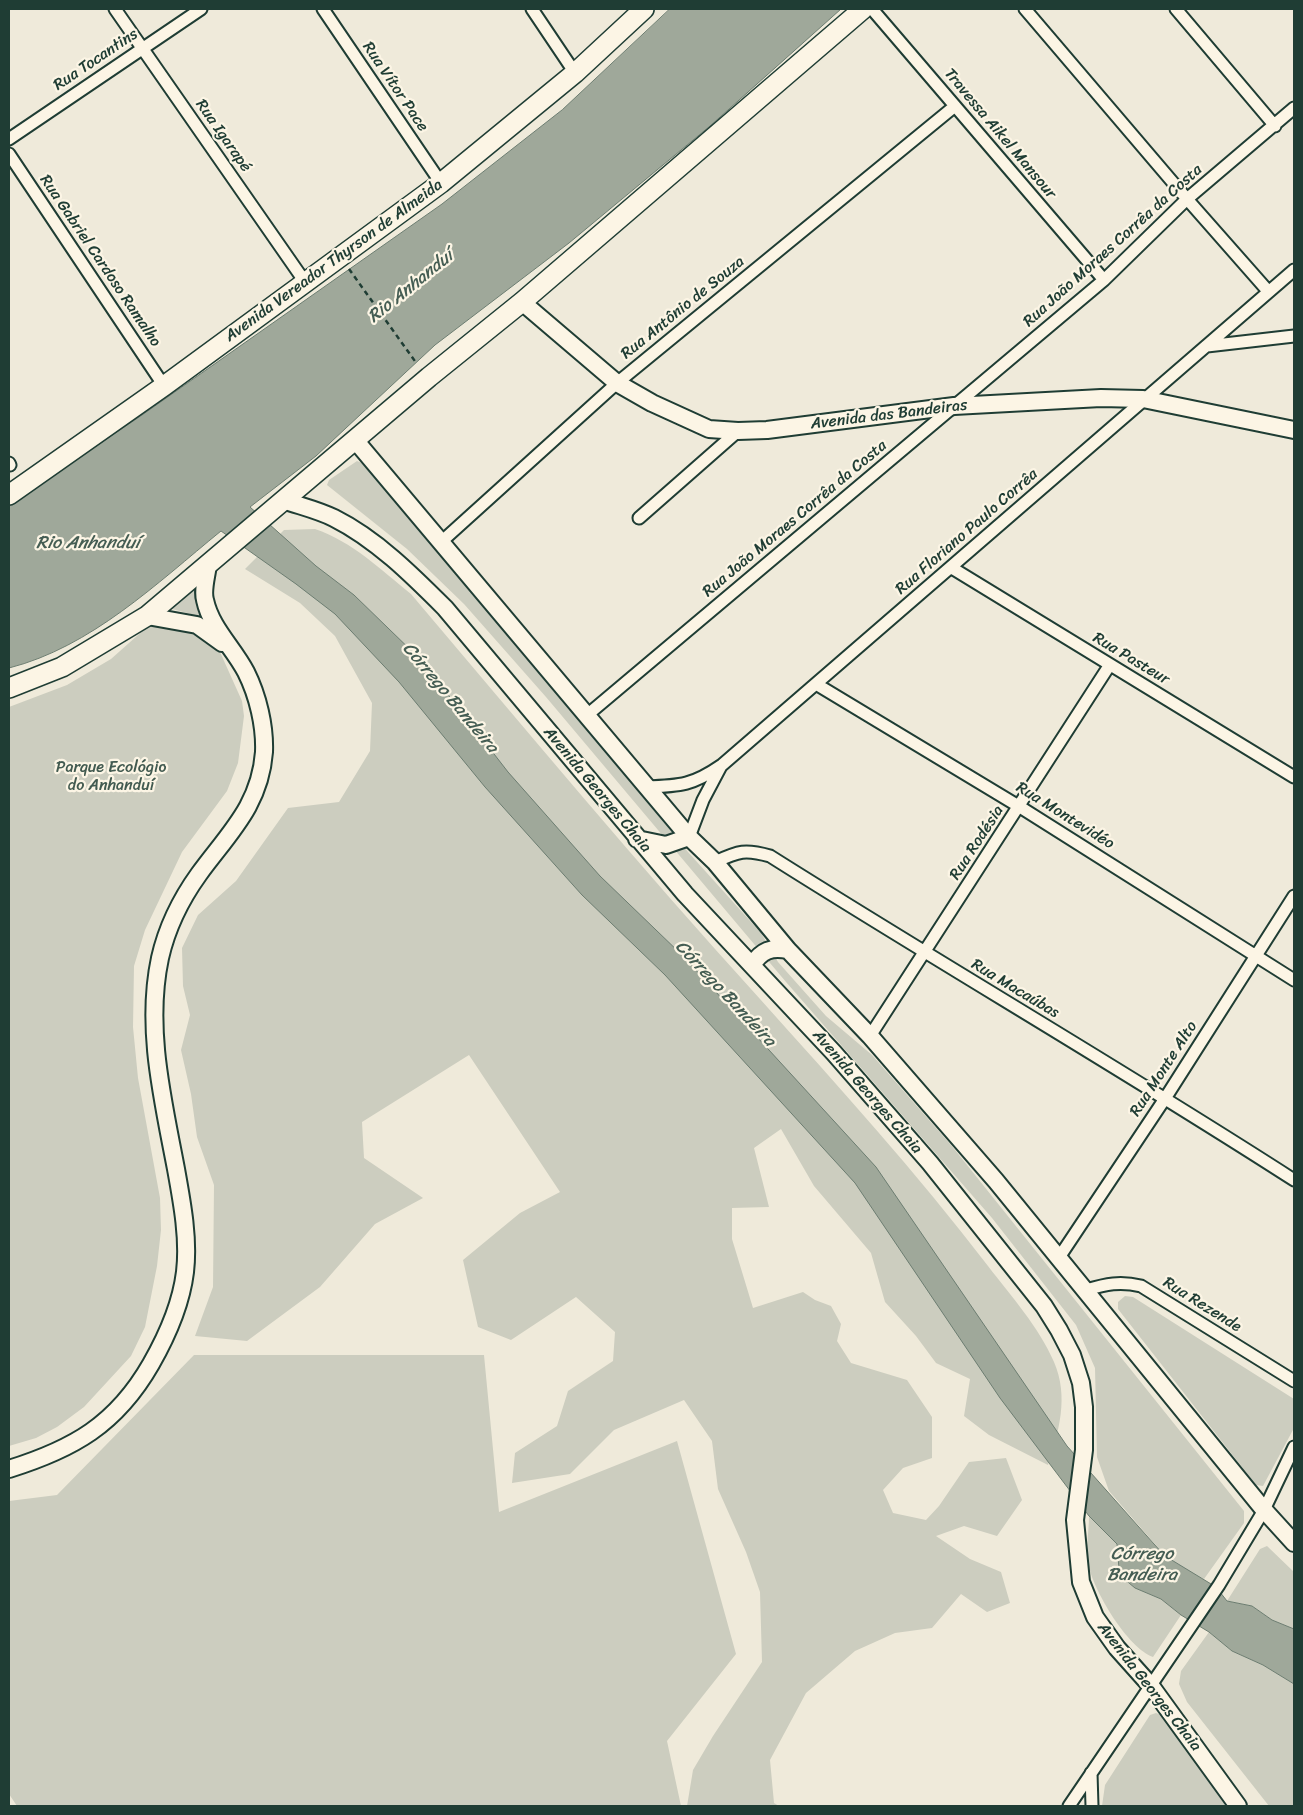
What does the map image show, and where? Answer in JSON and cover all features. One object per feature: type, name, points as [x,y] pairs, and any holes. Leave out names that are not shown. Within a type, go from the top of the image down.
[{"type":"main road","name":"Avenida Vereador Thyrson de Almeida","points":[[9,495],[164,386],[441,183],[575,73],[644,9]]},
{"type":"main road","points":[[9,688],[62,667],[147,616],[283,500],[522,302],[863,9]]},
{"type":"main road","name":"Avenida das Bandeiras","points":[[522,302],[617,383],[652,403],[709,429],[738,431],[954,406],[1101,398],[1143,399],[1294,430]]},
{"type":"main road","points":[[355,440],[689,838],[715,862],[788,950],[870,1036],[996,1181],[1264,1510],[1294,1543]]},
{"type":"main road","name":"Avenida Georges Chaia","points":[[283,500],[333,518],[357,532],[413,576],[472,638],[637,839],[930,1163],[1044,1306],[1072,1355],[1081,1383],[1084,1407],[1084,1450],[1075,1520],[1081,1582],[1095,1617],[1116,1648],[1151,1686],[1238,1806]]},
{"type":"main road","points":[[9,1469],[37,1460],[75,1444],[100,1426],[126,1400],[145,1374],[163,1343],[177,1307],[185,1272],[186,1236],[154,1033],[155,980],[163,944],[178,906],[200,873],[246,812],[258,784],[264,753],[263,727],[257,698],[246,672],[215,627],[204,598],[208,564]]},
{"type":"main road","points":[[147,616],[197,625],[232,651]]},
{"type":"main road","points":[[637,839],[666,845],[689,838]]},
{"type":"main road","points":[[752,965],[765,951],[775,948],[788,950]]},
{"type":"street","name":"Rua Igarapé","points":[[115,9],[305,282]]},
{"type":"street","name":"Rua Tocantins","points":[[9,139],[201,9]]},
{"type":"street","name":"Rua Vítor Pace","points":[[323,9],[441,183]]},
{"type":"street","points":[[532,9],[575,73]]},
{"type":"street","name":"Travessa Aikel Mansour","points":[[872,9],[1104,280]]},
{"type":"street","points":[[1025,9],[1268,291]]},
{"type":"street","points":[[1176,9],[1275,126]]},
{"type":"street","name":"Rua Antônio de Souza","points":[[440,543],[617,383],[955,106]]},
{"type":"street","name":"Rua João Moraes Corrêa da Costa","points":[[586,716],[1104,280],[1187,199],[1294,108]]},
{"type":"street","name":"Rua Gabriel Cardoso Ramalho","points":[[9,154],[164,386]]},
{"type":"street","name":"Rua Floriano Paulo Corrêa","points":[[646,787],[679,786],[700,780],[722,765],[952,568],[1143,399],[1294,270]]},
{"type":"street","points":[[1207,346],[1294,336]]},
{"type":"street","points":[[639,518],[738,431]]},
{"type":"street","name":"Rua Pasteur","points":[[952,568],[1109,666],[1294,777]]},
{"type":"street","name":"Rua Rodésia","points":[[870,1036],[1020,807],[1109,666]]},
{"type":"street","name":"Rua Montevidéo","points":[[816,684],[1020,807],[1294,980]]},
{"type":"street","points":[[689,838],[703,800],[722,765]]},
{"type":"street","name":"Rua Macaúbas","points":[[715,862],[738,851],[750,850],[770,856],[924,954],[1166,1097],[1294,1180]]},
{"type":"street","name":"Rua Monte Alto","points":[[1058,1259],[1166,1097],[1294,896]]},
{"type":"street","name":"Rua Rezende","points":[[1086,1290],[1108,1283],[1123,1282],[1141,1286],[1294,1381]]},
{"type":"street","points":[[1069,1806],[1219,1585],[1264,1510],[1294,1447]]},
{"type":"street","points":[[1091,1773],[1092,1806]]},
{"type":"path","points":[[346,266],[420,367]]},
{"type":"green space","points":[[357,461],[362,463],[553,688],[688,852],[761,933],[778,962],[826,1016],[872,1055],[951,1145],[1244,1511],[1244,1523],[1204,1579],[1192,1574],[1165,1556],[1109,1491],[1097,1457],[1095,1368],[1076,1325],[992,1218],[786,982],[546,697],[464,604],[407,549],[327,485],[329,480]]},
{"type":"green space","points":[[315,529],[342,541],[354,549],[411,594],[627,849],[848,1097],[961,1231],[1041,1336],[1059,1375],[1062,1401],[1061,1414],[1048,1465],[989,1435],[964,1416],[970,1379],[936,1363],[916,1336],[885,1302],[871,1253],[814,1186],[781,1129],[754,1148],[769,1207],[732,1208],[732,1239],[753,1308],[803,1292],[815,1300],[831,1306],[841,1324],[837,1341],[851,1363],[907,1380],[932,1417],[932,1458],[903,1468],[883,1490],[893,1513],[926,1520],[939,1506],[969,1462],[1006,1458],[1022,1500],[997,1536],[964,1526],[936,1536],[970,1559],[1001,1572],[1010,1603],[987,1612],[961,1594],[932,1628],[895,1633],[855,1651],[806,1693],[770,1760],[774,1803],[779,1806],[687,1806],[693,1770],[762,1662],[760,1592],[746,1552],[718,1489],[712,1441],[684,1400],[614,1430],[570,1474],[512,1483],[515,1453],[557,1426],[568,1391],[613,1361],[615,1332],[576,1297],[511,1340],[478,1327],[463,1260],[520,1213],[560,1192],[469,1055],[362,1122],[364,1158],[423,1198],[375,1224],[320,1287],[247,1341],[195,1336],[213,1287],[214,1185],[197,1137],[191,1094],[181,1050],[190,1015],[183,986],[182,948],[198,915],[236,881],[288,808],[339,802],[370,751],[372,703],[335,636],[300,603],[245,569],[284,530]]},
{"type":"green space","points":[[200,585],[206,618],[168,608]]},
{"type":"green space","name":"Parque Ecológio do Anhanduí","points":[[165,626],[190,631],[220,652],[242,701],[244,716],[238,763],[227,791],[182,852],[145,930],[134,966],[133,1027],[138,1078],[160,1198],[161,1230],[157,1266],[145,1327],[131,1356],[84,1407],[57,1427],[36,1438],[9,1446],[9,707],[67,685],[111,659],[147,627]]},
{"type":"green space","points":[[1125,1296],[1133,1297],[1294,1399],[1294,1428],[1263,1486],[1256,1485],[1118,1309],[1118,1302]]},
{"type":"green space","points":[[194,1355],[484,1355],[499,1512],[677,1441],[736,1654],[667,1741],[681,1806],[17,1806],[9,1794],[9,1501],[57,1495]]},
{"type":"green space","points":[[1089,1516],[1117,1544],[1119,1569],[1135,1588],[1161,1599],[1181,1615],[1153,1657],[1143,1652],[1123,1631],[1105,1605],[1092,1578],[1087,1548]]},
{"type":"green space","points":[[1267,1546],[1294,1572],[1294,1629],[1272,1620],[1252,1606],[1227,1601],[1260,1549]]},
{"type":"green space","points":[[1209,1632],[1232,1651],[1263,1665],[1294,1684],[1294,1806],[1269,1806],[1187,1702],[1179,1684],[1181,1671]]},
{"type":"green space","points":[[1156,1713],[1161,1715],[1233,1806],[1102,1806],[1105,1785],[1150,1715]]},
{"type":"water","points":[[670,9],[841,9],[710,126],[569,243],[435,345],[316,456],[250,507],[316,566],[354,595],[422,661],[508,772],[600,876],[683,956],[876,1167],[1067,1446],[1165,1556],[1216,1587],[1227,1601],[1252,1606],[1272,1620],[1294,1629],[1294,1684],[1263,1665],[1232,1651],[1209,1632],[1181,1615],[1161,1599],[1135,1588],[1123,1578],[1119,1569],[1117,1544],[1089,1516],[1000,1398],[855,1183],[665,975],[582,895],[485,787],[399,682],[335,614],[221,531],[147,592],[95,629],[68,645],[39,658],[9,668],[9,505],[142,415],[442,204],[562,110]]},
{"type":"water label","name":"Rio Anhanduí","points":[[411,287]]},
{"type":"water label","name":"Rio Anhanduí","points":[[88,543]]},
{"type":"water label","name":"Córrego Bandeira","points":[[450,698]]},
{"type":"water label","name":"Córrego Bandeira","points":[[725,994]]},
{"type":"water label","name":"Córrego Bandeira","points":[[1142,1564]]}]
